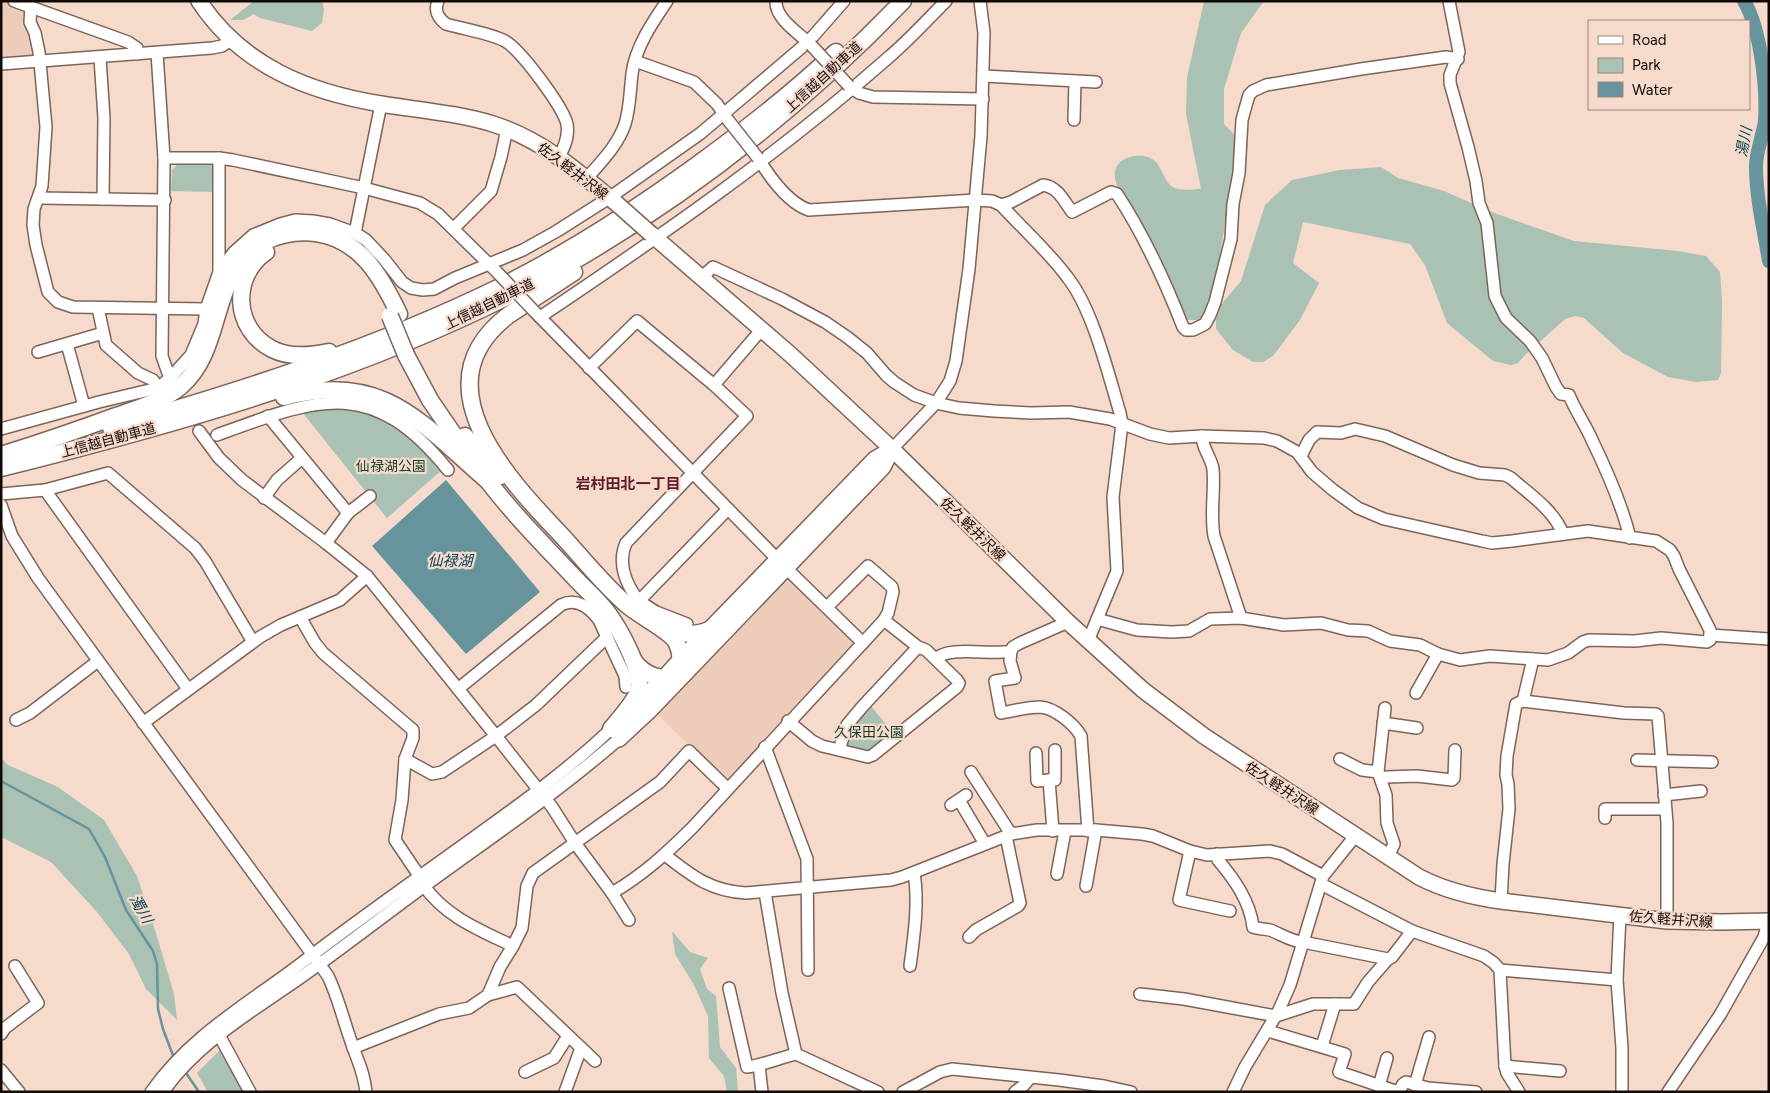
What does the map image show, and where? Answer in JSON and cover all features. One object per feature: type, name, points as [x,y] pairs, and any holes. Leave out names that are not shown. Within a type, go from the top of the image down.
[{"type":"highway","name":"上信越自動車道","points":[[1,456],[180,408],[284,376],[388,336],[501,286],[559,256],[612,224],[726,144],[779,102],[831,56],[887,1]]},
{"type":"highway","name":"上信越自動車道","points":[[1,468],[234,404],[342,367],[401,344],[509,295],[618,235],[734,152],[788,109],[839,64],[903,1]]},
{"type":"highway","points":[[678,193],[616,243],[500,321],[483,339],[476,350],[471,367],[469,397],[476,421],[510,478],[616,595],[684,634],[696,635],[709,630]]},
{"type":"highway","points":[[1,456],[145,406],[159,400],[181,386],[190,377],[206,351],[220,303],[231,275],[243,259],[257,246],[280,236],[302,232],[324,234],[350,245],[377,272],[411,353],[422,386],[440,416],[488,481],[607,612],[620,633],[633,660],[639,681],[638,691],[615,734]]},
{"type":"highway","points":[[394,315],[356,262],[335,248],[324,244],[300,241],[279,245],[270,249],[256,260],[242,284],[241,304],[243,314],[251,331],[271,348],[288,354],[298,355],[320,354],[354,346],[501,286]]},
{"type":"highway","points":[[411,353],[472,445],[496,471],[532,504]]},
{"type":"highway","points":[[42,458],[77,451],[293,394],[342,390],[364,393],[386,400],[396,406],[488,481]]},
{"type":"highway","points":[[633,660],[643,672],[663,679],[680,677],[681,659],[678,646],[672,637],[639,607]]},
{"type":"main road","name":"佐久軽井沢線","points":[[199,1],[232,39],[269,67],[299,83],[337,95],[459,116],[507,129],[533,141],[559,157],[613,200],[791,355],[892,449],[1068,622],[1143,690],[1178,717],[1419,878],[1446,890],[1501,901],[1667,921],[1768,921]]},
{"type":"main road","points":[[615,734],[709,630],[883,468],[892,449]]},
{"type":"main road","points":[[615,734],[650,710],[781,563]]},
{"type":"street","points":[[14,1],[128,42],[137,48],[137,54]]},
{"type":"street","points":[[438,1],[437,12],[446,24],[502,40],[516,50],[525,60],[559,108],[566,124],[566,142],[559,157]]},
{"type":"street","points":[[587,178],[617,141],[625,125],[632,73],[640,46],[667,1]]},
{"type":"street","points":[[776,1],[776,6],[782,18],[809,43],[850,87],[865,96],[982,99]]},
{"type":"street","points":[[1,429],[158,388],[171,377],[191,354],[204,324],[206,309],[219,272],[234,252],[254,235],[280,224],[295,220],[313,221],[330,224],[355,233],[366,240],[402,282],[417,289],[434,289],[455,278],[493,268],[613,200],[701,133],[726,117],[809,43],[844,1]]},
{"type":"street","points":[[537,314],[654,236],[759,160],[890,56],[946,1]]},
{"type":"street","points":[[892,449],[936,403],[950,381],[956,361],[976,200],[984,76],[984,33],[980,1]]},
{"type":"street","points":[[1449,1],[1459,52],[1458,59],[1450,75],[1450,82],[1468,147],[1479,203],[1487,223],[1495,296],[1506,318],[1530,341],[1542,358],[1561,394],[1568,395],[1592,439],[1614,487],[1630,538]]},
{"type":"street","points":[[31,7],[30,22],[37,40],[46,127],[42,186],[34,209],[34,224],[36,245],[48,292],[58,302],[73,307],[206,309]]},
{"type":"street","points":[[1,64],[100,58],[212,48],[222,46],[232,39]]},
{"type":"street","points":[[157,53],[164,158],[162,356],[163,364],[168,373]]},
{"type":"street","points":[[1001,205],[1011,202],[1043,185],[1057,191],[1072,212],[1111,192],[1117,194],[1143,240],[1171,297],[1183,327],[1186,330],[1193,330],[1205,324],[1210,315],[1231,239],[1233,204],[1240,173],[1242,120],[1249,95],[1266,85],[1446,57],[1458,59]]},
{"type":"street","points":[[100,58],[104,118],[103,199]]},
{"type":"street","points":[[636,61],[694,82],[717,104],[794,203],[809,210],[976,200],[992,201],[1001,205],[1069,278],[1084,303],[1110,377],[1122,424],[1113,497],[1117,571],[1088,641]]},
{"type":"street","points":[[984,76],[1096,82]]},
{"type":"street","points":[[1074,120],[1076,81]]},
{"type":"street","points":[[355,233],[381,104]]},
{"type":"street","points":[[454,228],[491,191],[507,129]]},
{"type":"street","points":[[164,158],[219,158],[233,160],[364,188],[420,203],[438,214],[454,228],[781,563],[863,643]]},
{"type":"street","points":[[219,158],[219,272]]},
{"type":"street","points":[[39,198],[164,200]]},
{"type":"street","points":[[701,278],[713,266],[782,299],[825,322],[847,337],[867,354],[886,376],[904,389],[936,403],[959,408],[994,411],[1069,412],[1110,419],[1150,434],[1169,438],[1202,436],[1270,439],[1284,443],[1301,456],[1312,472],[1358,508],[1384,519],[1492,542],[1588,531],[1656,541],[1670,550],[1710,630],[1710,640],[1707,642],[1660,638],[1636,641],[1589,640],[1548,660],[1490,656],[1460,660],[1438,654],[1420,645],[1390,641],[1368,631],[1348,630],[1320,624],[1284,625],[1241,618],[1210,619],[1189,631],[1172,632],[1137,630],[1097,620]]},
{"type":"street","points":[[98,308],[106,345],[110,351],[129,364],[138,373],[153,380],[158,388]]},
{"type":"street","points":[[589,368],[637,321],[714,385],[747,416],[626,543],[622,558],[623,567],[639,607]]},
{"type":"street","points":[[714,385],[761,330]]},
{"type":"street","points":[[38,352],[103,333]]},
{"type":"street","points":[[67,344],[84,406]]},
{"type":"street","points":[[216,435],[289,409],[323,403],[347,403],[372,408],[394,419],[413,432],[427,445],[448,470]]},
{"type":"street","points":[[268,416],[348,513]]},
{"type":"street","points":[[1301,456],[1309,440],[1317,432],[1341,433],[1355,429],[1385,436],[1453,465],[1479,473],[1499,474],[1510,478],[1541,504],[1557,522],[1563,534]]},
{"type":"street","points":[[199,430],[213,451],[231,470],[264,498],[326,543],[367,576],[546,800],[629,920]]},
{"type":"street","points":[[1202,436],[1202,444],[1210,459],[1212,469],[1212,524],[1214,536],[1241,618]]},
{"type":"street","points":[[264,498],[283,473],[302,458]]},
{"type":"street","points":[[1,494],[45,490],[108,473],[195,548],[205,561],[253,642]]},
{"type":"street","points":[[45,490],[188,689]]},
{"type":"street","points":[[326,543],[348,513],[370,496]]},
{"type":"street","points":[[1,505],[12,536],[25,559],[328,976],[362,1069],[366,1092]]},
{"type":"street","points":[[639,607],[728,509]]},
{"type":"street","points":[[612,893],[625,886],[665,855],[863,643],[888,614],[893,592],[892,587],[868,566],[827,607]]},
{"type":"street","points":[[143,723],[253,642],[281,625],[340,600],[367,576]]},
{"type":"street","points":[[458,689],[566,603],[579,603],[593,612],[625,676],[626,687]]},
{"type":"street","points":[[639,607],[687,624]]},
{"type":"street","points":[[300,617],[322,653],[413,730],[413,738],[405,759],[402,800],[395,840],[422,882],[438,904],[452,916],[513,946]]},
{"type":"street","points":[[788,722],[812,741],[868,757],[873,755],[957,687],[959,683],[957,680],[936,659],[884,620]]},
{"type":"street","points":[[1068,622],[1013,647],[1010,661],[1014,678],[995,681],[1001,713],[1040,707],[1046,708],[1070,722],[1081,736],[1092,831],[1086,886]]},
{"type":"street","points":[[1710,635],[1769,639]]},
{"type":"street","points":[[405,759],[428,773],[438,774],[496,736],[548,694],[607,637]]},
{"type":"street","points":[[839,750],[847,725],[918,647]]},
{"type":"street","points":[[936,659],[942,654],[968,651],[997,653],[1011,651]]},
{"type":"street","points":[[1417,686],[1438,654]]},
{"type":"street","points":[[1523,701],[1533,659]]},
{"type":"street","points":[[16,720],[30,713],[98,661]]},
{"type":"street","points":[[1501,901],[1509,809],[1506,775],[1507,756],[1516,704],[1523,701],[1657,715],[1668,844],[1667,921]]},
{"type":"street","points":[[1385,708],[1380,775],[1386,794],[1387,823],[1394,844],[1388,857]]},
{"type":"street","points":[[1383,723],[1418,728]]},
{"type":"street","points":[[191,1052],[219,1035],[319,965],[588,750],[615,734]]},
{"type":"street","points":[[151,1092],[213,1027],[312,954],[546,800],[615,734]]},
{"type":"street","points":[[765,747],[808,859],[808,970]]},
{"type":"street","points":[[1036,753],[1037,780],[1055,780],[1054,750]]},
{"type":"street","points":[[1340,759],[1362,770],[1386,777],[1417,776],[1452,780],[1454,778],[1455,750]]},
{"type":"street","points":[[488,995],[500,967],[522,928],[527,886],[533,873],[660,782],[689,751],[727,788]]},
{"type":"street","points":[[1637,760],[1712,762]]},
{"type":"street","points":[[969,938],[976,930],[1018,906],[1020,903],[1009,835],[971,772]]},
{"type":"street","points":[[1049,780],[1059,831],[1057,874]]},
{"type":"street","points":[[1664,795],[1701,791]]},
{"type":"street","points":[[959,800],[985,844]]},
{"type":"street","points":[[1605,810],[1665,809]]},
{"type":"street","points":[[665,855],[690,874],[713,887],[734,892],[765,892],[878,882],[902,877],[1009,835],[1027,831],[1092,831],[1153,836],[1190,851],[1207,855],[1265,850],[1276,852],[1412,931],[1484,956],[1494,963],[1500,970],[1507,1073],[1519,1092]]},
{"type":"street","points":[[1233,1092],[1245,1067],[1276,1016],[1290,985],[1322,880],[1356,835]]},
{"type":"street","points":[[1190,851],[1179,900],[1223,907]]},
{"type":"street","points":[[1217,854],[1218,860],[1243,895],[1254,927],[1277,933],[1297,942],[1388,959]]},
{"type":"street","points":[[910,966],[915,908],[914,872]]},
{"type":"street","points":[[765,892],[782,993],[796,1054]]},
{"type":"street","points":[[1620,915],[1617,980],[1622,1048],[1622,1092]]},
{"type":"street","points":[[1668,1092],[1720,1015],[1764,937],[1768,921]]},
{"type":"street","points":[[1140,994],[1184,998],[1276,1016],[1313,1004],[1354,1004],[1368,982],[1388,959],[1392,957],[1412,931]]},
{"type":"street","points":[[1,1034],[5,1028],[38,1003],[16,966]]},
{"type":"street","points":[[1500,970],[1617,980]]},
{"type":"street","points":[[353,1048],[439,1014],[469,1008],[488,995],[518,987],[595,1060]]},
{"type":"street","points":[[729,988],[747,1067],[796,1054],[878,1092]]},
{"type":"street","points":[[1322,1046],[1335,1004]]},
{"type":"street","points":[[1268,1031],[1345,1054],[1339,1072],[1397,1092],[1404,1082],[1428,1088],[1476,1092]]},
{"type":"street","points":[[219,1035],[250,1092]]},
{"type":"street","points":[[525,1072],[554,1058],[568,1036]]},
{"type":"street","points":[[1416,1085],[1429,1037]]},
{"type":"street","points":[[563,1090],[582,1048]]},
{"type":"street","points":[[1379,1086],[1387,1058]]},
{"type":"street","points":[[759,1065],[762,1092]]},
{"type":"street","points":[[1506,1066],[1560,1071]]},
{"type":"street","points":[[903,1092],[940,1072],[952,1069],[1059,1080],[1131,1092]]},
{"type":"street","points":[[1,1070],[19,1092]]},
{"type":"street","points":[[163,1092],[171,1073]]},
{"type":"street","points":[[1015,1092],[1030,1078]]},
{"type":"shaded area","points":[[1,1],[28,1],[35,58],[1,60]]},
{"type":"shaded area","points":[[786,581],[792,581],[852,637],[852,647],[730,780],[725,780],[657,714]]},
{"type":"green space","points":[[254,1],[322,1],[324,9],[322,23],[312,31],[260,18],[254,14],[243,20],[230,20]]},
{"type":"green space","points":[[1204,1],[1264,1],[1241,33],[1224,89],[1224,124],[1236,136],[1236,158],[1212,302],[1200,320],[1187,320],[1119,189],[1115,180],[1115,173],[1120,162],[1125,159],[1131,156],[1144,156],[1155,161],[1167,181],[1174,188],[1182,190],[1201,189],[1186,114],[1187,78]]},
{"type":"green space","points":[[177,165],[213,165],[215,168],[215,192],[171,191],[172,170]]},
{"type":"green space","points":[[1381,167],[1398,178],[1444,191],[1494,213],[1574,241],[1678,251],[1706,256],[1720,272],[1722,301],[1721,373],[1718,380],[1696,382],[1668,377],[1623,353],[1584,318],[1575,316],[1565,319],[1518,363],[1511,365],[1493,361],[1447,323],[1425,265],[1410,244],[1303,222],[1293,263],[1319,283],[1300,320],[1273,356],[1263,362],[1253,362],[1233,350],[1216,329],[1216,320],[1220,306],[1241,281],[1265,205],[1292,180],[1340,170]]},
{"type":"green space","name":"仙禄湖公園","points":[[321,408],[361,412],[389,421],[410,436],[443,469],[387,518],[302,412]]},
{"type":"green space","name":"久保田公園","points":[[870,705],[894,734],[872,753],[846,746],[848,734]]},
{"type":"green space","points":[[1,758],[8,765],[58,787],[104,820],[137,876],[174,994],[177,1020],[146,989],[129,954],[97,912],[51,862],[1,837]]},
{"type":"green space","points":[[672,931],[690,952],[708,958],[700,969],[707,989],[716,996],[720,1047],[736,1068],[738,1092],[727,1092],[724,1076],[709,1058],[708,1016],[694,985],[675,954]]},
{"type":"green space","points":[[221,1049],[245,1092],[208,1092],[197,1073]]},
{"type":"water","name":"仙禄湖","points":[[446,480],[540,592],[466,654],[372,546]]},
{"type":"waterway","name":"湯川","points":[[1744,1],[1755,27],[1764,76],[1765,121],[1757,155],[1756,178],[1769,261]]},
{"type":"waterway","name":"濁川","points":[[1,781],[89,829],[105,857],[126,910],[153,951],[157,964],[158,1009],[174,1058]]},
{"type":"waterway","name":"濁川","points":[[184,1070],[199,1092]]},
{"type":"district","name":"岩村田北一丁目","points":[[628,484]]}]
